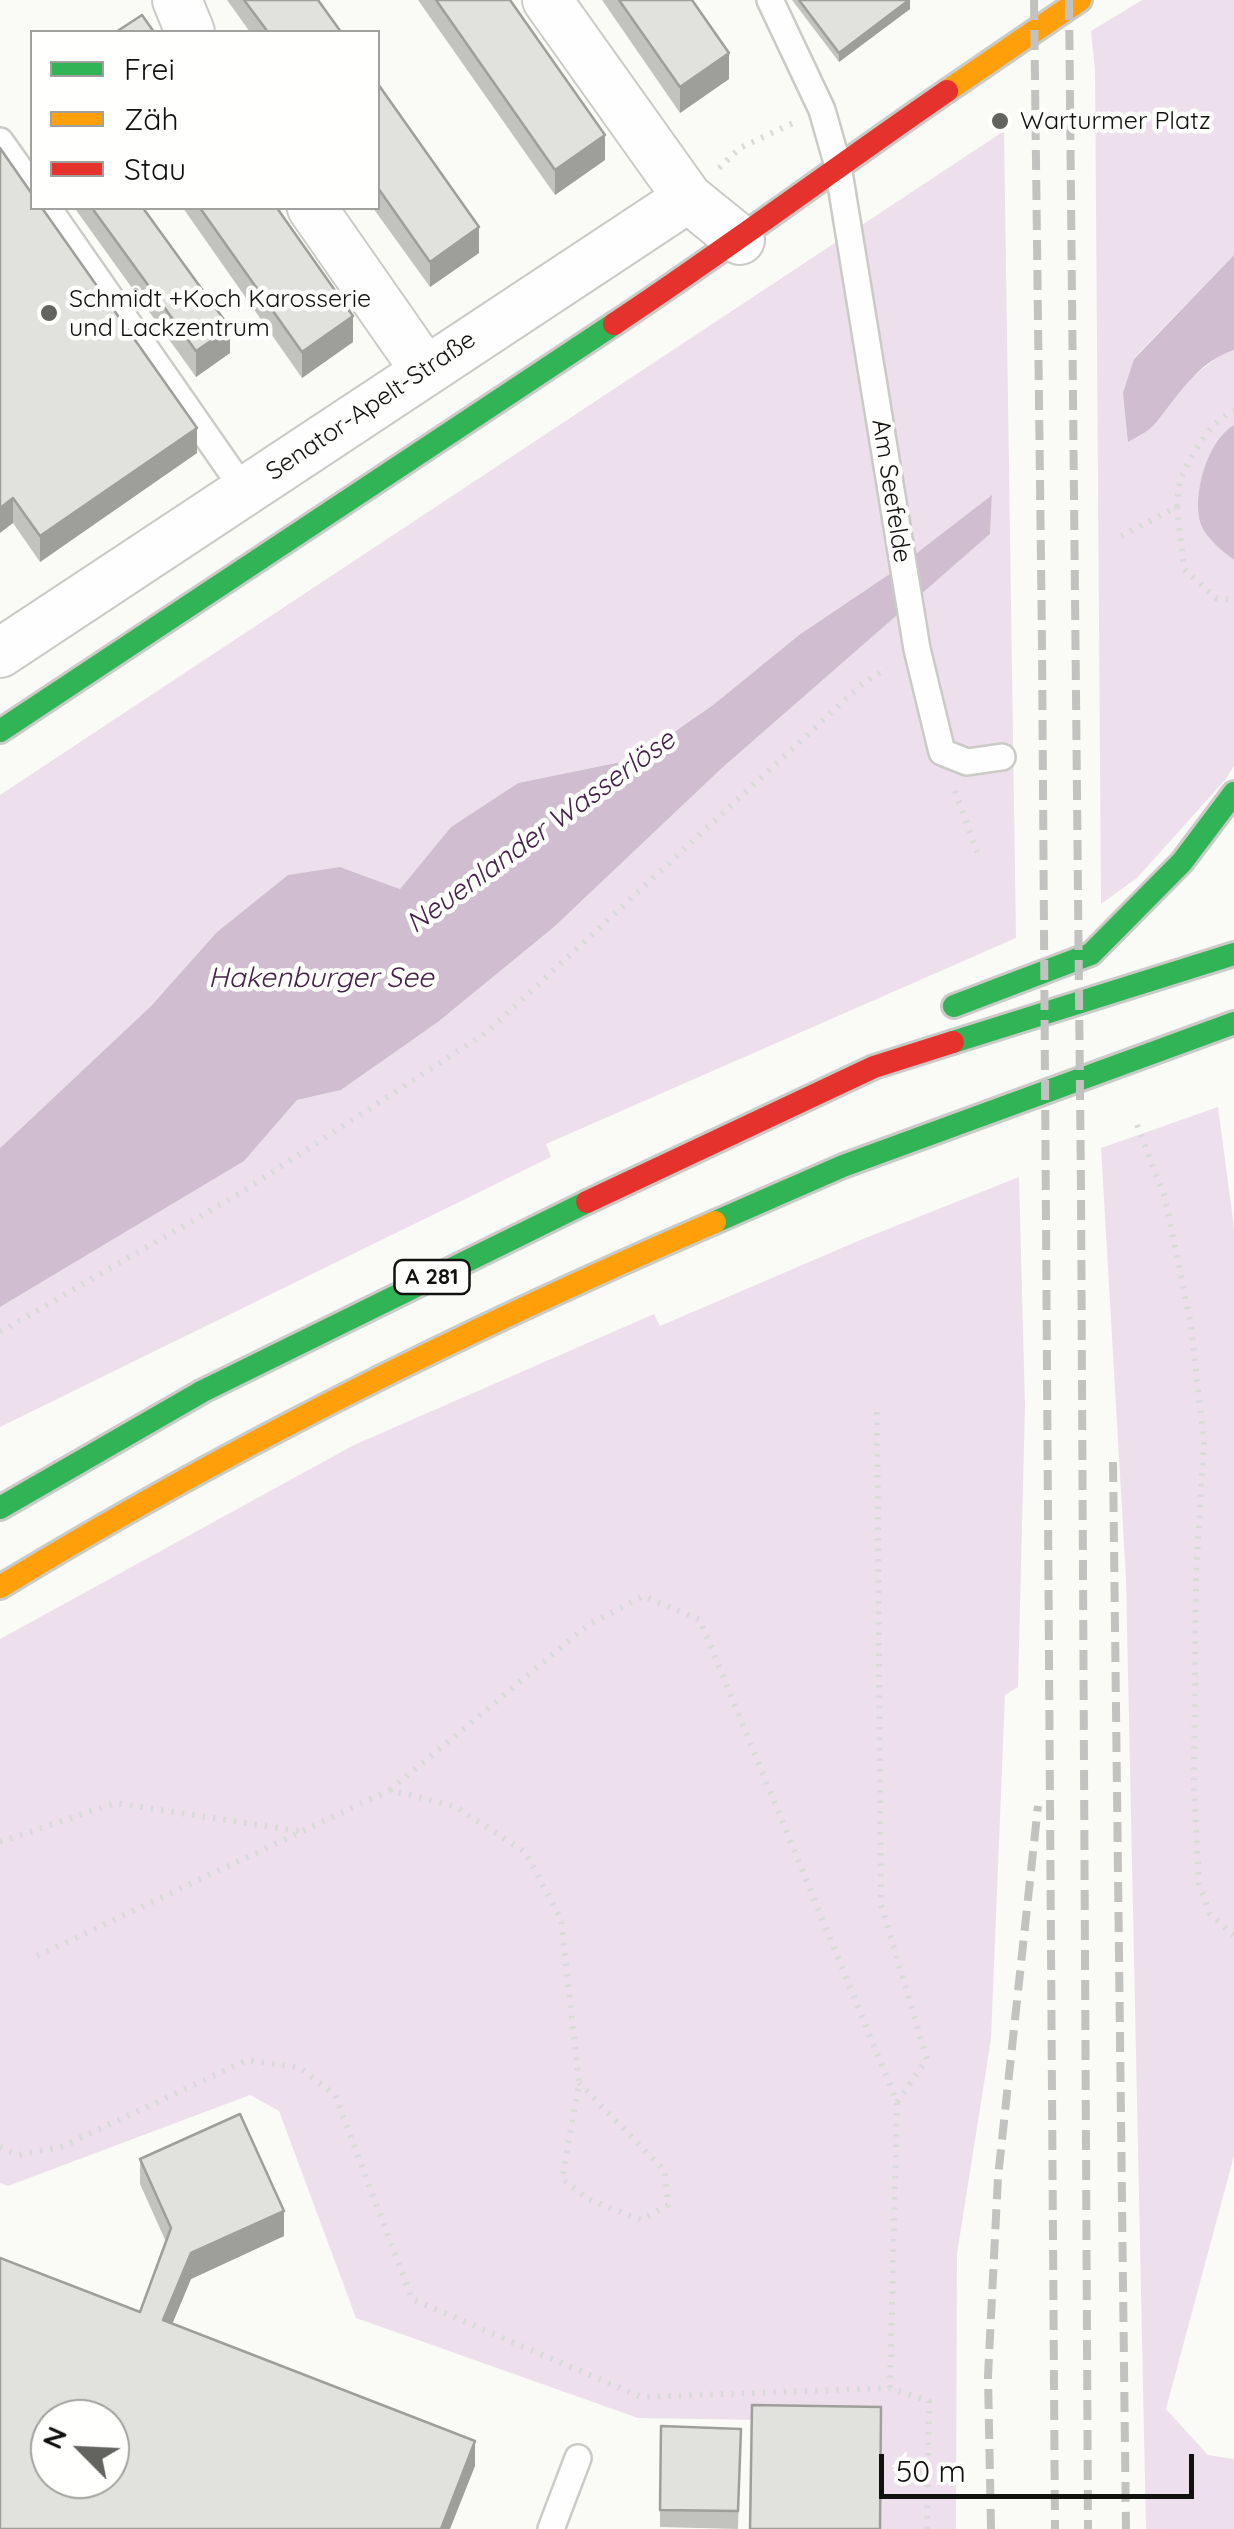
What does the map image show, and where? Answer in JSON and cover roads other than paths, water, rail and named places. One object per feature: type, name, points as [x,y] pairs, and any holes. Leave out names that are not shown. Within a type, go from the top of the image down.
[{"type":"main road","points":[[0,731],[740,240],[838,166],[1080,0]]},
{"type":"main road","points":[[874,1066],[923,1022],[1091,954],[1182,862],[1234,793]]},
{"type":"main road","name":"A 281","points":[[0,1508],[221,1382],[524,1231],[874,1066],[1234,954]]},
{"type":"main road","points":[[0,1587],[86,1534],[326,1406],[622,1262],[843,1166],[1234,1023]]},
{"type":"street","points":[[177,0],[189,30]]},
{"type":"street","points":[[547,0],[688,198],[740,240]]},
{"type":"street","name":"Senator-Apelt-Straße","points":[[0,652],[688,198]]},
{"type":"street","points":[[313,210],[425,370]]},
{"type":"lane","name":"Am Seefelde","points":[[770,0],[822,110],[838,166],[917,649],[942,752],[967,762],[1002,757]]},
{"type":"lane","points":[[0,141],[30,183]]},
{"type":"lane","points":[[49,210],[244,490]]},
{"type":"lane","points":[[551,2529],[578,2458]]},
{"type":"water","points":[[1234,255],[1234,350],[1198,372],[1154,425],[1128,442],[1123,393],[1134,359]]},
{"type":"water","points":[[1234,425],[1234,560],[1201,525],[1198,500],[1209,456],[1224,432]]},
{"type":"water","name":"Hakenburger See","points":[[992,495],[990,534],[722,768],[554,927],[438,1022],[341,1090],[297,1100],[244,1161],[0,1307],[0,1148],[151,1006],[216,933],[288,875],[340,867],[400,889],[451,827],[518,783],[635,759]]},
{"type":"railway","points":[[1034,0],[1055,2529]]},
{"type":"railway","points":[[1069,0],[1081,1190],[1088,2529]]},
{"type":"railway","points":[[1113,1462],[1126,2529]]},
{"type":"railway","points":[[991,2529],[988,2376],[998,2177],[1038,1806]]},
{"type":"place","name":"Warturmer Platz","points":[[1000,121]]},
{"type":"place","name":"Schmidt +Koch Karosserie und Lackzentrum","points":[[49,313]]},
{"type":"water label","name":"Neuenlander Wasserlöse","points":[[541,832]]}]
